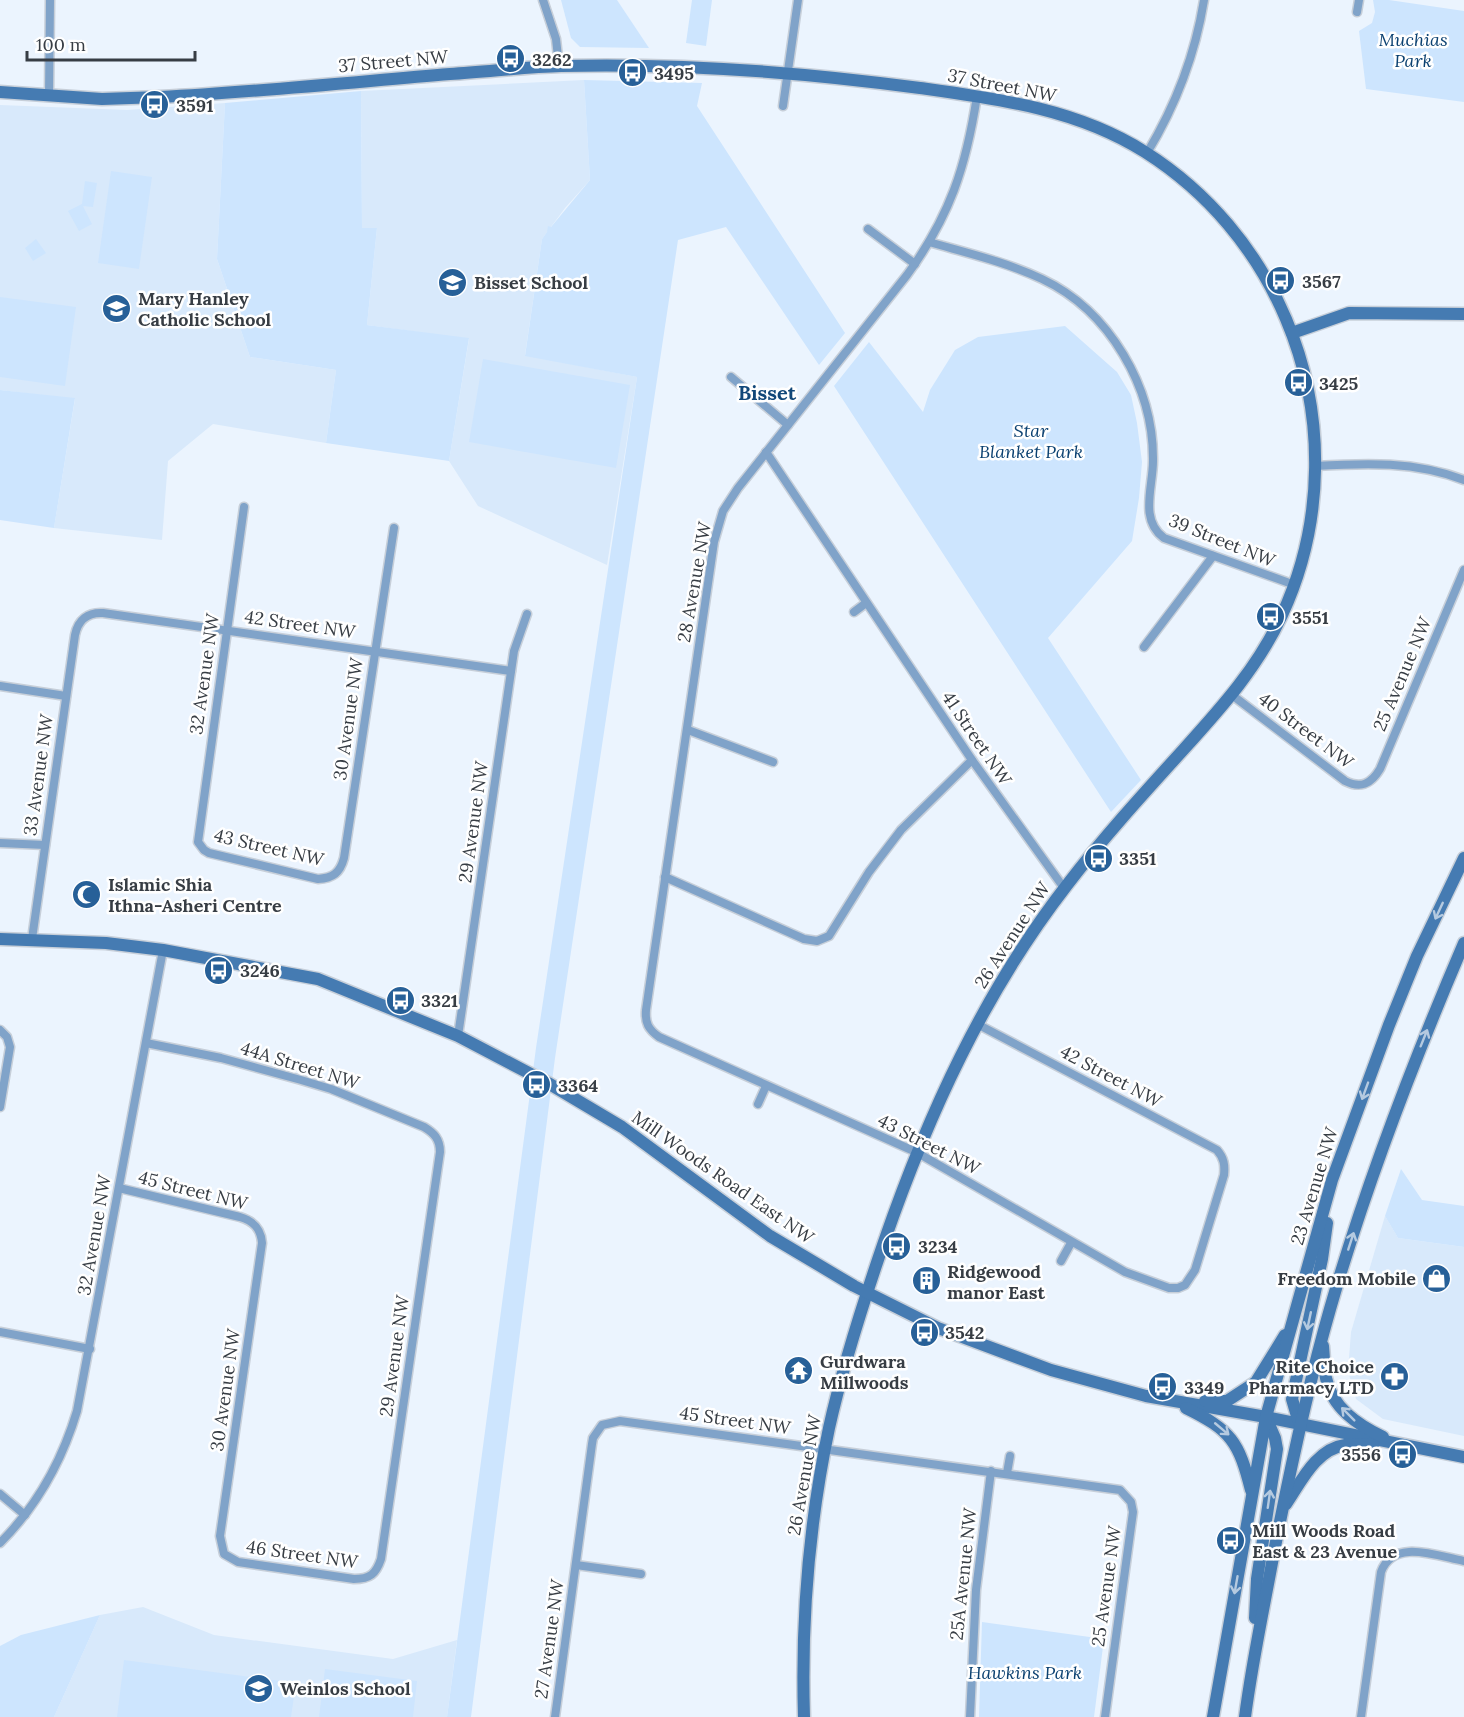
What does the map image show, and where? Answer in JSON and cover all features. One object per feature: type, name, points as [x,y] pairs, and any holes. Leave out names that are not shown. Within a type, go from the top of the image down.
[{"type":"street","points":[[49,96],[50,0]]},
{"type":"street","points":[[543,0],[556,39],[559,66]]},
{"type":"street","points":[[783,106],[798,0]]},
{"type":"street","points":[[1147,153],[1166,120],[1187,74],[1204,0]]},
{"type":"street","points":[[1357,12],[1359,0]]},
{"type":"street","name":"37 Street NW","points":[[0,92],[102,99],[198,95],[559,66],[687,66],[843,78],[977,96],[1057,112],[1099,129],[1147,153],[1201,195],[1240,238]]},
{"type":"street","name":"28 Avenue NW","points":[[648,1028],[645,1010],[716,530],[723,511],[738,488],[915,264],[929,242],[953,195],[966,159],[977,96]]},
{"type":"street","points":[[868,230],[915,264]]},
{"type":"street","name":"26 Avenue NW","points":[[804,1717],[803,1638],[806,1589],[812,1530],[825,1449],[839,1386],[867,1293],[916,1152],[977,1024],[1016,959],[1064,888],[1232,695],[1250,671],[1268,642],[1295,585],[1311,520],[1315,466],[1312,408],[1307,382],[1292,333],[1269,283],[1240,238]]},
{"type":"street","name":"39 Street NW","points":[[929,242],[1014,268],[1044,280],[1071,297],[1104,328],[1119,346],[1131,368],[1150,422],[1154,459],[1149,511],[1153,528],[1164,538],[1295,585]]},
{"type":"street","points":[[1292,333],[1348,313],[1464,311]]},
{"type":"street","points":[[731,377],[788,425]]},
{"type":"street","name":"41 Street NW","points":[[766,452],[972,760],[1064,888]]},
{"type":"street","points":[[1315,466],[1386,463],[1427,469],[1464,480]]},
{"type":"street","name":"32 Avenue NW","points":[[200,845],[197,835],[244,507]]},
{"type":"street","name":"30 Avenue NW","points":[[333,876],[342,867],[344,858],[394,528]]},
{"type":"street","points":[[1144,646],[1213,556]]},
{"type":"street","name":"25 Avenue NW","points":[[1363,786],[1373,780],[1380,770],[1464,570]]},
{"type":"street","points":[[854,612],[866,603]]},
{"type":"street","name":"42 Street NW","points":[[84,618],[92,613],[103,613],[511,671]]},
{"type":"street","name":"29 Avenue NW","points":[[458,1036],[511,671],[515,647],[527,614]]},
{"type":"street","name":"33 Avenue NW","points":[[32,939],[77,628],[84,618]]},
{"type":"street","points":[[0,686],[66,696]]},
{"type":"street","name":"40 Street NW","points":[[1232,695],[1345,781],[1363,786]]},
{"type":"street","points":[[688,730],[772,762]]},
{"type":"street","points":[[665,877],[804,939],[823,940],[834,930],[869,872],[900,830],[972,760]]},
{"type":"street","points":[[0,843],[45,845]]},
{"type":"street","name":"43 Street NW","points":[[200,845],[209,853],[318,879],[333,876]]},
{"type":"street","name":"23 Avenue NW","points":[[1213,1717],[1266,1417],[1332,1180],[1417,956],[1464,858]]},
{"type":"street","name":"Mill Woods Road East NW","points":[[0,939],[106,943],[164,950],[318,979],[458,1036],[548,1083],[622,1127],[770,1236],[867,1293],[938,1328],[1022,1360],[1089,1381],[1171,1401],[1266,1417],[1464,1457]]},
{"type":"street","points":[[1245,1717],[1253,1661],[1299,1424],[1322,1337],[1352,1235],[1394,1113],[1464,943]]},
{"type":"street","name":"32 Avenue NW","points":[[0,1543],[36,1501],[54,1471],[71,1431],[80,1401],[164,950]]},
{"type":"street","name":"42 Street NW","points":[[977,1024],[1217,1150],[1224,1162],[1224,1175],[1195,1270],[1185,1285]]},
{"type":"street","name":"43 Street NW","points":[[648,1028],[659,1037],[916,1152],[1071,1243],[1140,1279],[1169,1288],[1185,1285]]},
{"type":"street","points":[[0,1030],[7,1037],[10,1047],[0,1107]]},
{"type":"street","name":"44A Street NW","points":[[146,1043],[246,1064],[331,1089],[424,1127],[438,1138]]},
{"type":"street","points":[[758,1104],[766,1086]]},
{"type":"street","name":"29 Avenue NW","points":[[372,1576],[381,1559],[440,1152],[438,1138]]},
{"type":"street","points":[[1299,1424],[1292,1400],[1322,1260],[1332,1180]]},
{"type":"street","name":"45 Street NW","points":[[119,1188],[240,1217],[257,1226]]},
{"type":"street","name":"30 Avenue NW","points":[[228,1557],[221,1549],[220,1536],[262,1243],[257,1226]]},
{"type":"street","points":[[1061,1261],[1071,1243]]},
{"type":"street","points":[[1171,1401],[1227,1401],[1256,1382],[1295,1316]]},
{"type":"street","points":[[0,1332],[90,1349]]},
{"type":"street","points":[[1322,1337],[1326,1380],[1340,1405],[1360,1426],[1397,1444]]},
{"type":"street","points":[[1171,1401],[1209,1419],[1227,1433],[1239,1450],[1251,1491],[1250,1506]]},
{"type":"street","points":[[1253,1661],[1257,1579],[1276,1449],[1275,1438],[1266,1417]]},
{"type":"street","name":"45 Street NW","points":[[602,1425],[620,1421],[1007,1473],[1115,1488],[1128,1497]]},
{"type":"street","name":"27 Avenue NW","points":[[555,1717],[592,1444],[597,1430],[602,1425]]},
{"type":"street","points":[[1282,1510],[1310,1469],[1328,1450],[1345,1445],[1397,1444]]},
{"type":"street","points":[[1007,1473],[1010,1456]]},
{"type":"street","name":"25A Avenue NW","points":[[970,1717],[976,1590],[991,1471]]},
{"type":"street","points":[[0,1494],[25,1515]]},
{"type":"street","name":"25 Avenue NW","points":[[1105,1717],[1133,1512],[1133,1506],[1128,1497]]},
{"type":"street","points":[[1361,1717],[1383,1564],[1392,1555],[1413,1551],[1464,1561]]},
{"type":"street","name":"46 Street NW","points":[[228,1557],[238,1562],[354,1579],[372,1576]]},
{"type":"street","name":"27 Avenue NW","points":[[576,1565],[641,1574]]},
{"type":"shaded area","name":"Bisset School","points":[[584,80],[590,180],[542,239],[525,355],[637,377],[607,565],[478,506],[449,461],[469,339],[367,325],[377,228],[362,228],[361,91]]},
{"type":"shaded area","name":"Mary Hanley Catholic School","points":[[225,103],[217,259],[250,357],[336,370],[326,443],[213,424],[168,461],[162,540],[54,528],[75,399],[0,390],[0,105],[127,110]]},
{"type":"shaded area","points":[[1385,1216],[1398,1238],[1464,1247],[1464,1436],[1383,1419],[1356,1399],[1348,1371],[1351,1332]]},
{"type":"shaded area","name":"Weinlos School","points":[[143,1607],[214,1635],[393,1659],[457,1640],[447,1717],[54,1717],[100,1615]]},
{"type":"green space","points":[[561,0],[617,0],[649,48],[580,47],[571,38]]},
{"type":"green space","points":[[692,0],[712,0],[706,46],[686,43]]},
{"type":"green space","name":"Muchias Park","points":[[1373,0],[1389,0],[1464,11],[1464,102],[1366,89],[1359,31],[1372,23],[1375,12]]},
{"type":"green space","points":[[584,80],[702,83],[697,106],[845,333],[819,365],[726,227],[678,240],[555,1058],[471,1717],[447,1717],[536,1048],[637,377],[525,356],[542,239],[548,226],[551,227],[590,180]]},
{"type":"green space","points":[[361,91],[362,228],[377,228],[367,325],[469,338],[449,461],[326,443],[336,370],[250,357],[217,259],[225,103]]},
{"type":"green space","points":[[111,171],[152,177],[139,269],[98,263]]},
{"type":"green space","points":[[85,181],[97,183],[93,207],[83,206],[92,224],[79,231],[68,211],[82,204]]},
{"type":"green space","points":[[36,239],[46,253],[33,261],[25,248]]},
{"type":"green space","points":[[0,297],[76,307],[65,386],[0,377]]},
{"type":"green space","name":"Star Blanket Park","points":[[1065,326],[1117,372],[1131,395],[1142,462],[1132,541],[1048,638],[1141,780],[1111,812],[834,386],[869,342],[923,412],[930,390],[955,350],[978,337]]},
{"type":"green space","points":[[483,359],[630,385],[616,468],[469,442]]},
{"type":"green space","points":[[0,390],[75,398],[54,528],[0,520]]},
{"type":"green space","points":[[1401,1169],[1422,1200],[1464,1206],[1464,1247],[1398,1238],[1385,1216]]},
{"type":"green space","points":[[100,1615],[54,1717],[0,1717],[0,1646],[21,1635]]},
{"type":"green space","name":"Hawkins Park","points":[[982,1622],[1104,1639],[1094,1717],[979,1717]]},
{"type":"green space","points":[[124,1660],[296,1683],[291,1717],[117,1717]]},
{"type":"green space","points":[[325,1669],[417,1681],[413,1717],[319,1717]]},
{"type":"place","name":"3262","points":[[511,59]]},
{"type":"place","name":"3495","points":[[633,73]]},
{"type":"place","name":"3591","points":[[155,105]]},
{"type":"place","name":"3567","points":[[1281,281]]},
{"type":"place","name":"Bisset School","points":[[453,282]]},
{"type":"place","name":"Mary Hanley Catholic School","points":[[117,308]]},
{"type":"place","name":"3425","points":[[1298,383]]},
{"type":"place","name":"3551","points":[[1271,617]]},
{"type":"place","name":"3351","points":[[1098,858]]},
{"type":"place","name":"Islamic Shia Ithna-Asheri Centre","points":[[87,894]]},
{"type":"place","name":"3246","points":[[219,970]]},
{"type":"place","name":"3321","points":[[400,1000]]},
{"type":"place","name":"3364","points":[[537,1085]]},
{"type":"place","name":"3234","points":[[897,1246]]},
{"type":"place","name":"Freedom Mobile","points":[[1437,1278]]},
{"type":"place","name":"Ridgewood manor East","points":[[926,1281]]},
{"type":"place","name":"3542","points":[[924,1332]]},
{"type":"place","name":"Gurdwara Millwoods","points":[[799,1371]]},
{"type":"place","name":"Rite Choice Pharmacy LTD","points":[[1395,1376]]},
{"type":"place","name":"3349","points":[[1163,1387]]},
{"type":"place","name":"3556","points":[[1402,1454]]},
{"type":"place","name":"Mill Woods Road East & 23 Avenue","points":[[1231,1540]]},
{"type":"place","name":"Weinlos School","points":[[259,1688]]},
{"type":"district","name":"Bisset","points":[[767,392]]}]
